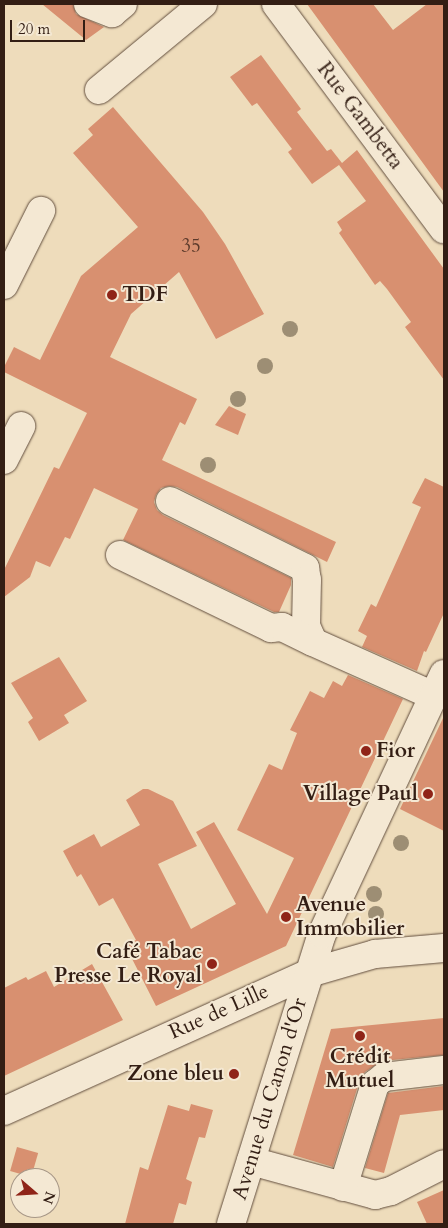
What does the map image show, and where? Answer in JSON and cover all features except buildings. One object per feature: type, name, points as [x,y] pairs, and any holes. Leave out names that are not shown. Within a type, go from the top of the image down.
[{"type":"street","points":[[88,4],[112,13],[123,4]]},
{"type":"street","points":[[99,90],[203,4]]},
{"type":"street","name":"Rue Gambetta","points":[[276,4],[444,229]]},
{"type":"street","points":[[4,285],[41,211]]},
{"type":"street","points":[[4,460],[21,426]]},
{"type":"street","points":[[170,501],[305,568],[307,580],[306,626],[313,642]]},
{"type":"street","points":[[120,555],[271,628],[282,627],[313,642],[439,685]]},
{"type":"street","name":"Avenue du Canon d'Or","points":[[231,1224],[322,934],[439,685]]},
{"type":"street","name":"Rue de Lille","points":[[4,1110],[309,973],[375,954],[444,948]]},
{"type":"street","points":[[343,1187],[374,1084],[384,1077],[444,1070]]},
{"type":"street","points":[[251,1161],[367,1194],[383,1194],[444,1164]]},
{"type":"place","name":"TDF","points":[[112,295]]},
{"type":"place","name":"Fior","points":[[366,751]]},
{"type":"place","name":"Village Paul","points":[[428,794]]},
{"type":"place","name":"Avenue Immobilier","points":[[286,917]]},
{"type":"place","name":"Café Tabac Presse Le Royal","points":[[212,964]]},
{"type":"place","name":"Crédit Mutuel","points":[[360,1036]]},
{"type":"place","name":"Zone bleu","points":[[234,1074]]}]
